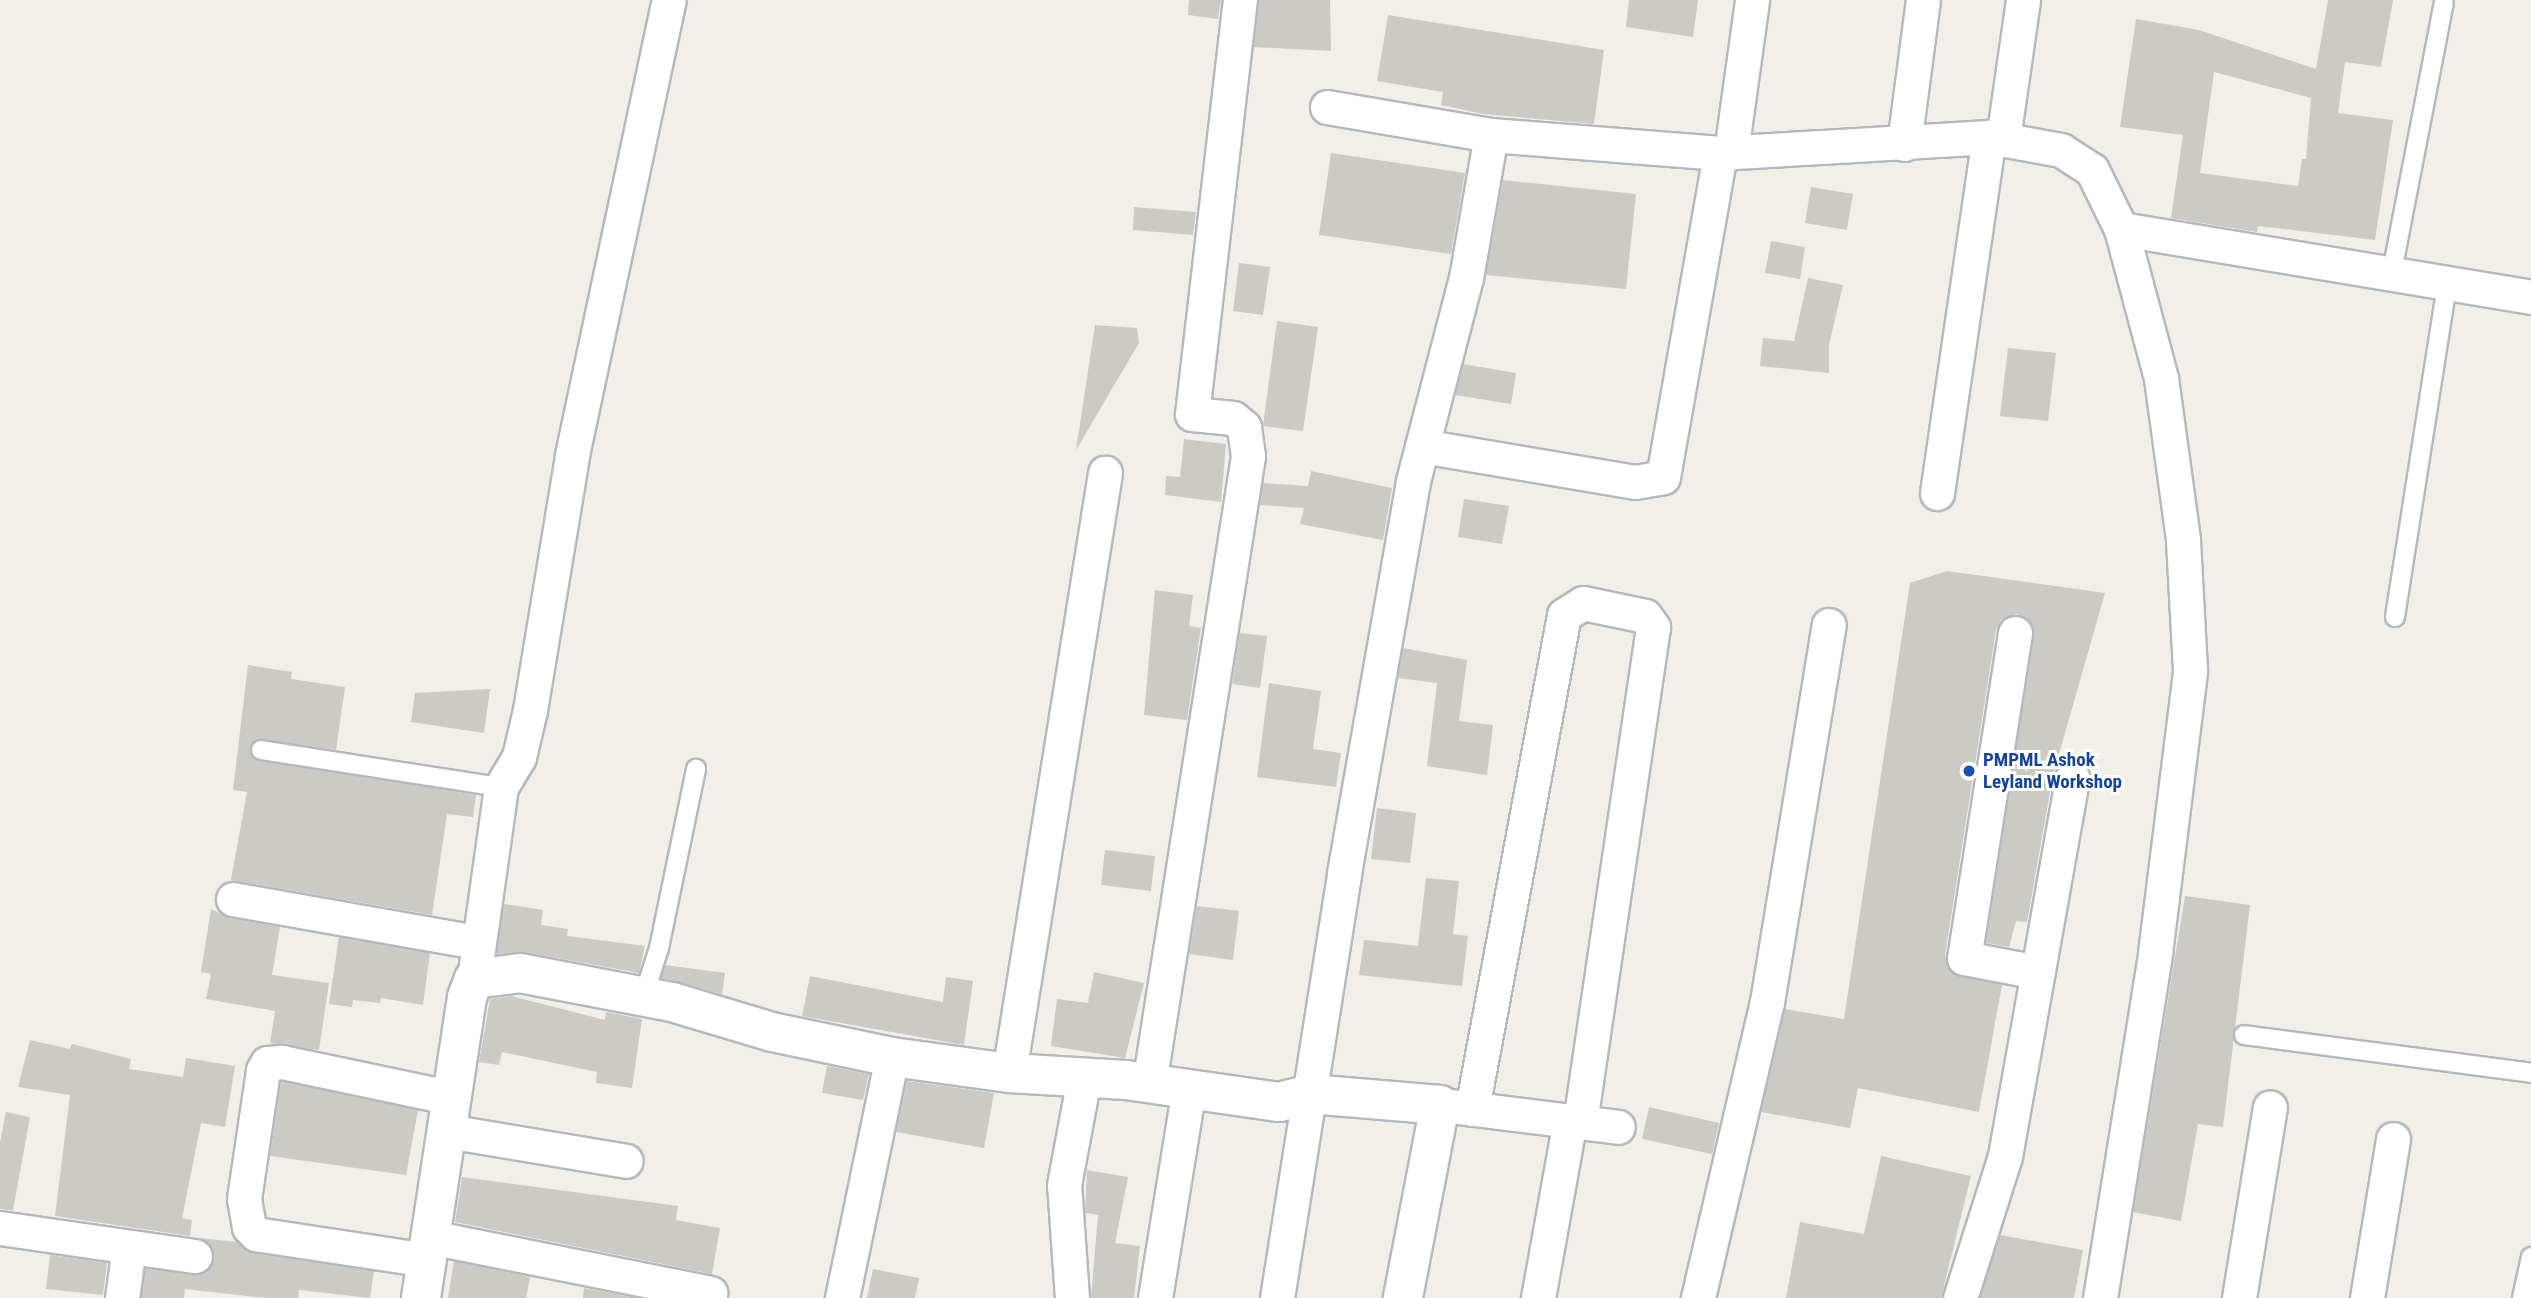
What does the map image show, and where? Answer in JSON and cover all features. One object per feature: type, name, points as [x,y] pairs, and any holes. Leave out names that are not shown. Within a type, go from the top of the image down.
[{"type":"street","points":[[421,1298],[501,787],[519,757],[530,710],[572,455],[669,0]]},
{"type":"street","points":[[1149,1084],[1248,456],[1244,427],[1233,418],[1192,414],[1240,0]]},
{"type":"street","points":[[1422,446],[1635,482],[1663,477],[1752,0]]},
{"type":"street","points":[[1904,144],[1923,0]]},
{"type":"street","points":[[1937,493],[1996,138],[2022,0]]},
{"type":"street","points":[[1326,107],[1491,135],[1725,153],[1996,138],[2061,150],[2092,170],[2121,229],[2161,378],[2183,539],[2190,670],[2155,953],[2100,1298]]},
{"type":"street","points":[[1278,1298],[1347,860],[1422,446],[1466,278],[1491,135]]},
{"type":"street","points":[[2121,229],[2391,277],[2531,297]]},
{"type":"street","points":[[1009,1073],[1105,473]]},
{"type":"street","points":[[1403,1298],[1456,1107],[1564,615],[1583,603],[1645,616],[1653,627],[1575,1121],[1538,1298]]},
{"type":"street","points":[[1698,1298],[1767,1002],[1829,625]]},
{"type":"street","points":[[2015,634],[1964,958],[2038,972]]},
{"type":"street","points":[[1960,1298],[2005,1156],[2072,778]]},
{"type":"street","points":[[233,900],[520,973],[644,995],[772,1032],[892,1057],[1009,1073],[1149,1084],[1279,1102],[1310,1094],[1456,1107],[1618,1126]]},
{"type":"street","points":[[842,1298],[892,1057]]},
{"type":"street","points":[[626,1161],[450,1114],[282,1062],[267,1063],[263,1070],[244,1199],[249,1227],[256,1234],[428,1248],[710,1293]]},
{"type":"street","points":[[1072,1298],[1064,1185],[1084,1078]]},
{"type":"street","points":[[1155,1298],[1189,1089]]},
{"type":"street","points":[[2239,1298],[2270,1107]]},
{"type":"street","points":[[2367,1298],[2393,1139]]},
{"type":"street","points":[[0,1228],[195,1256]]},
{"type":"street","points":[[122,1298],[129,1247]]},
{"type":"lane","points":[[2391,277],[2444,3]]},
{"type":"lane","points":[[2395,617],[2447,286]]},
{"type":"lane","points":[[261,750],[501,787]]},
{"type":"lane","points":[[644,995],[659,948],[696,769]]},
{"type":"lane","points":[[2244,1035],[2531,1073]]},
{"type":"lane","points":[[2522,1298],[2531,1257]]},
{"type":"building","points":[[1189,0],[1221,0],[1218,19],[1188,15]]},
{"type":"building","points":[[1259,0],[1330,0],[1331,51],[1254,47]]},
{"type":"building","points":[[1629,0],[1698,0],[1693,37],[1626,27]]},
{"type":"building","points":[[2328,0],[2393,0],[2381,67],[2345,62],[2338,113],[2393,120],[2375,240],[2258,226],[2257,232],[2171,218],[2183,135],[2120,127],[2136,19],[2199,30],[2316,69]],"holes":[[[2214,72],[2311,98],[2306,159],[2302,159],[2298,186],[2200,173]]]},
{"type":"building","points":[[1388,15],[1604,50],[1594,124],[1483,114],[1441,105],[1443,92],[1377,81]]},
{"type":"building","points":[[1331,153],[1465,173],[1451,254],[1319,235]]},
{"type":"building","points":[[1503,180],[1636,194],[1626,289],[1486,275]]},
{"type":"building","points":[[1811,187],[1853,194],[1847,230],[1805,223]]},
{"type":"building","points":[[1134,207],[1196,212],[1193,235],[1133,230]]},
{"type":"building","points":[[1771,241],[1805,247],[1800,279],[1765,273]]},
{"type":"building","points":[[1239,263],[1270,267],[1263,315],[1233,311]]},
{"type":"building","points":[[1808,278],[1843,285],[1829,345],[1829,373],[1760,366],[1763,338],[1794,341]]},
{"type":"building","points":[[1277,321],[1318,327],[1303,431],[1263,426]]},
{"type":"building","points":[[1095,325],[1137,328],[1139,343],[1076,450]]},
{"type":"building","points":[[2008,348],[2056,353],[2048,421],[2000,416]]},
{"type":"building","points":[[1463,364],[1516,373],[1511,404],[1455,395]]},
{"type":"building","points":[[1184,439],[1226,444],[1221,502],[1165,495],[1166,476],[1180,477]]},
{"type":"building","points":[[1311,471],[1392,488],[1383,540],[1300,524],[1304,508],[1260,505],[1263,483],[1308,486]]},
{"type":"building","points":[[1464,499],[1509,506],[1502,544],[1458,537]]},
{"type":"building","name":"PMPML Ashok Leyland Workshop","points":[[1947,571],[2105,593],[2053,775],[2027,922],[2016,921],[2009,947],[1986,943],[2034,635],[2028,619],[2017,614],[2001,620],[1996,630],[1945,955],[1952,973],[2002,985],[1979,1112],[1858,1088],[1850,1128],[1761,1112],[1785,1009],[1844,1019],[1910,583]]},
{"type":"building","points":[[1155,590],[1193,595],[1189,626],[1201,628],[1187,720],[1144,715]]},
{"type":"building","points":[[1240,633],[1267,636],[1260,688],[1232,684]]},
{"type":"building","points":[[1403,648],[1467,660],[1459,721],[1493,725],[1487,775],[1427,766],[1437,683],[1398,678]]},
{"type":"building","points":[[248,665],[292,672],[291,679],[345,687],[336,750],[258,739],[250,749],[254,759],[476,795],[473,817],[447,814],[432,915],[231,880],[247,792],[233,790]]},
{"type":"building","points":[[1269,683],[1321,691],[1313,749],[1341,753],[1336,787],[1257,777]]},
{"type":"building","points":[[490,689],[484,733],[411,722],[415,693]]},
{"type":"building","points":[[1377,808],[1416,813],[1410,863],[1371,859]]},
{"type":"building","points":[[1105,850],[1155,856],[1151,891],[1101,885]]},
{"type":"building","points":[[1426,878],[1459,881],[1453,934],[1468,936],[1462,986],[1359,975],[1364,940],[1418,946]]},
{"type":"building","points":[[2185,896],[2250,905],[2223,1127],[2198,1124],[2181,1221],[2133,1212]]},
{"type":"building","points":[[504,904],[543,910],[541,925],[568,929],[567,936],[645,946],[639,973],[524,952],[497,954]]},
{"type":"building","points":[[1197,906],[1239,911],[1233,960],[1189,954]]},
{"type":"building","points":[[211,909],[230,918],[280,927],[272,975],[329,983],[319,1050],[270,1043],[275,1011],[206,999],[211,974],[201,972]]},
{"type":"building","points":[[339,937],[430,953],[423,1005],[381,998],[380,1003],[353,1000],[352,1007],[329,1004]]},
{"type":"building","points":[[665,965],[725,973],[722,994],[661,978]]},
{"type":"building","points":[[1094,972],[1144,983],[1125,1058],[1051,1046],[1057,999],[1088,1003]]},
{"type":"building","points":[[810,976],[943,1002],[946,977],[973,981],[964,1045],[802,1016]]},
{"type":"building","points":[[511,996],[605,1020],[606,1012],[642,1019],[632,1088],[596,1083],[597,1072],[502,1052],[499,1065],[479,1062],[490,999]]},
{"type":"building","points":[[30,1040],[70,1049],[72,1044],[131,1059],[129,1069],[183,1077],[186,1058],[235,1066],[225,1127],[201,1123],[182,1218],[192,1220],[190,1236],[55,1216],[70,1095],[18,1087]]},
{"type":"building","points":[[827,1066],[869,1074],[863,1100],[822,1093]]},
{"type":"building","points":[[281,1081],[418,1110],[406,1175],[270,1156]]},
{"type":"building","points":[[907,1081],[994,1093],[984,1148],[896,1132]]},
{"type":"building","points":[[1649,1107],[1719,1123],[1712,1154],[1642,1139]]},
{"type":"building","points":[[6,1112],[30,1117],[13,1210],[0,1209],[0,1142]]},
{"type":"building","points":[[1881,1156],[1971,1176],[1941,1298],[1786,1298],[1800,1222],[1864,1234]]},
{"type":"building","points":[[1087,1170],[1128,1177],[1115,1243],[1140,1246],[1134,1298],[1091,1298],[1098,1215],[1085,1213]]},
{"type":"building","points":[[462,1177],[678,1206],[676,1220],[720,1228],[712,1274],[455,1222]]},
{"type":"building","points":[[2000,1235],[2083,1250],[2074,1298],[1980,1298]]},
{"type":"building","points":[[200,1238],[237,1242],[253,1253],[374,1271],[370,1298],[299,1290],[298,1298],[266,1298],[185,1289],[184,1298],[141,1298],[145,1268],[193,1275],[210,1268],[213,1250]]},
{"type":"building","points":[[50,1255],[107,1263],[103,1295],[46,1289]]},
{"type":"building","points":[[454,1261],[530,1277],[526,1298],[448,1298]]},
{"type":"building","points":[[873,1269],[919,1278],[915,1298],[867,1298]]},
{"type":"building","points":[[584,1288],[637,1298],[583,1298]]},
{"type":"place","name":"PMPML Ashok Leyland Workshop","points":[[1969,771]]}]
